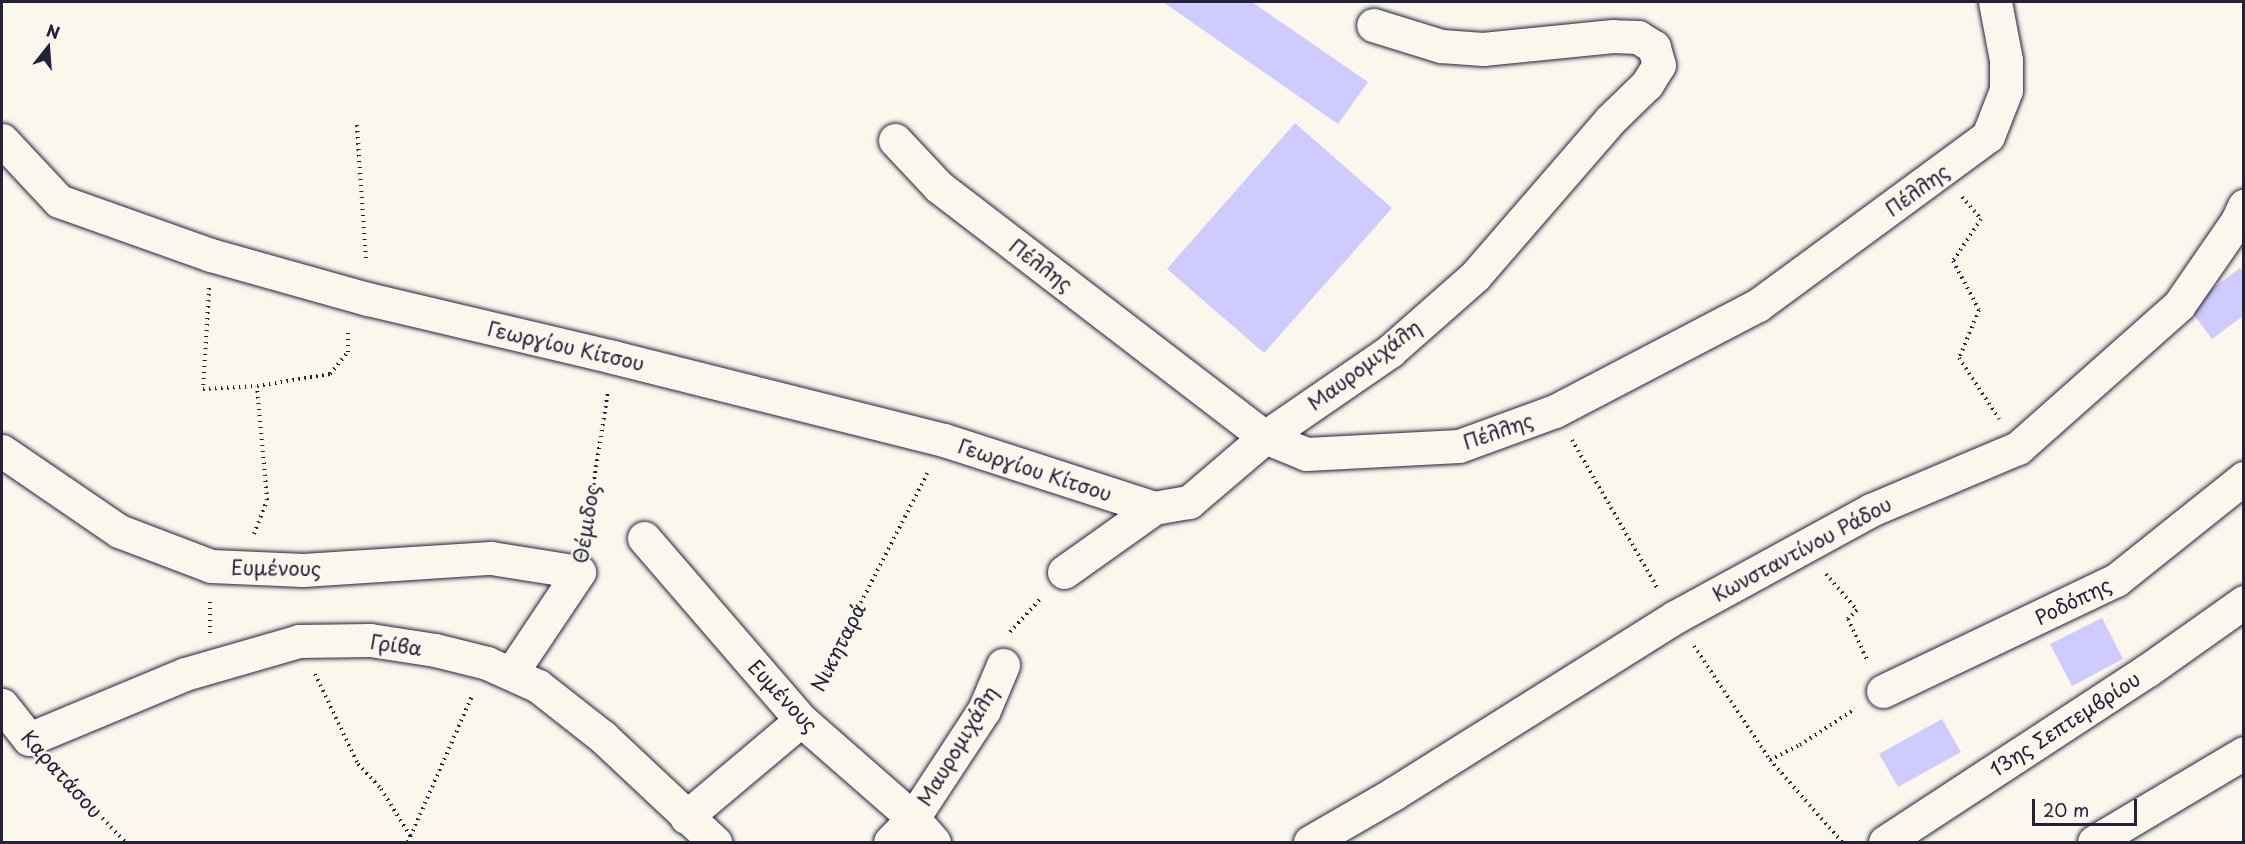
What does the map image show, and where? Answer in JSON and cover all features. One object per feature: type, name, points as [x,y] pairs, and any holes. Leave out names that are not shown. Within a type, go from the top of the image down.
[{"type":"street","name":"Πέλλης","points":[[895,140],[939,187],[1265,436],[1306,454],[1459,446],[1555,411],[1758,305],[1941,173],[1988,136],[2006,90],[2006,60],[1995,2]]},
{"type":"street","name":"Μαυρομιχάλη","points":[[1064,572],[1154,508],[1189,502],[1265,436],[1390,351],[1475,276],[1610,120],[1647,84],[1659,65],[1654,47],[1638,37],[1613,36],[1483,49],[1441,46],[1373,25]]},
{"type":"street","name":"Γεωργίου Κίτσου","points":[[2,140],[59,201],[211,255],[358,296],[944,440],[1154,508]]},
{"type":"street","name":"Κωνσταντίνου Ράδου","points":[[1310,843],[1393,794],[1675,617],[1871,510],[2018,448],[2179,305],[2237,221],[2244,206]]},
{"type":"street","name":"Ευμένους","points":[[2,451],[120,531],[226,567],[303,570],[491,558],[579,572]]},
{"type":"street","name":"Ροδόπης","points":[[1883,692],[2116,580],[2244,478]]},
{"type":"street","name":"Ευμένους","points":[[644,538],[801,720],[913,818],[934,843]]},
{"type":"street","name":"Θέμιδος","points":[[499,668],[579,572]]},
{"type":"street","name":"13ης Σεπτεμβρίου","points":[[1885,843],[2148,670],[2244,602]]},
{"type":"street","name":"Γρίβα","points":[[29,739],[184,674],[300,641],[370,640],[435,651],[499,668],[537,686],[603,737],[715,843]]},
{"type":"street","name":"Μαυρομιχάλη","points":[[890,843],[913,818],[984,710],[1004,665]]},
{"type":"street","name":"Καρατάσου","points":[[2,705],[29,739]]},
{"type":"street","points":[[686,817],[801,720]]},
{"type":"street","points":[[2094,843],[2244,753]]},
{"type":"path","points":[[211,255],[203,389],[257,386],[330,374],[348,352],[358,296],[357,125]]},
{"type":"path","points":[[1941,173],[1981,219],[1953,261],[1978,310],[1959,358],[2018,448]]},
{"type":"path","name":"Θέμιδος","points":[[579,572],[613,357]]},
{"type":"path","points":[[209,667],[226,567],[267,500],[257,386]]},
{"type":"path","name":"Νικηταρά","points":[[801,720],[944,440]]},
{"type":"path","points":[[1802,547],[1857,610],[1848,620],[1883,692],[1800,745],[1770,759],[1842,843]]},
{"type":"path","name":"Μαυρομιχάλη","points":[[1004,665],[1010,631],[1064,572]]},
{"type":"path","points":[[300,641],[358,764],[381,789],[411,837]]},
{"type":"path","points":[[408,843],[499,668]]},
{"type":"path","name":"Καρατάσου","points":[[29,739],[125,843]]},
{"type":"building","points":[[1163,2],[1252,2],[1368,82],[1338,124]]},
{"type":"building","points":[[1295,123],[1392,208],[1264,353],[1167,269]]},
{"type":"building","points":[[2240,268],[2244,272],[2244,315],[2212,339],[2188,307]]},
{"type":"building","points":[[2102,618],[2123,659],[2072,686],[2050,644]]},
{"type":"building","points":[[1942,719],[1961,752],[1898,787],[1879,754]]}]
